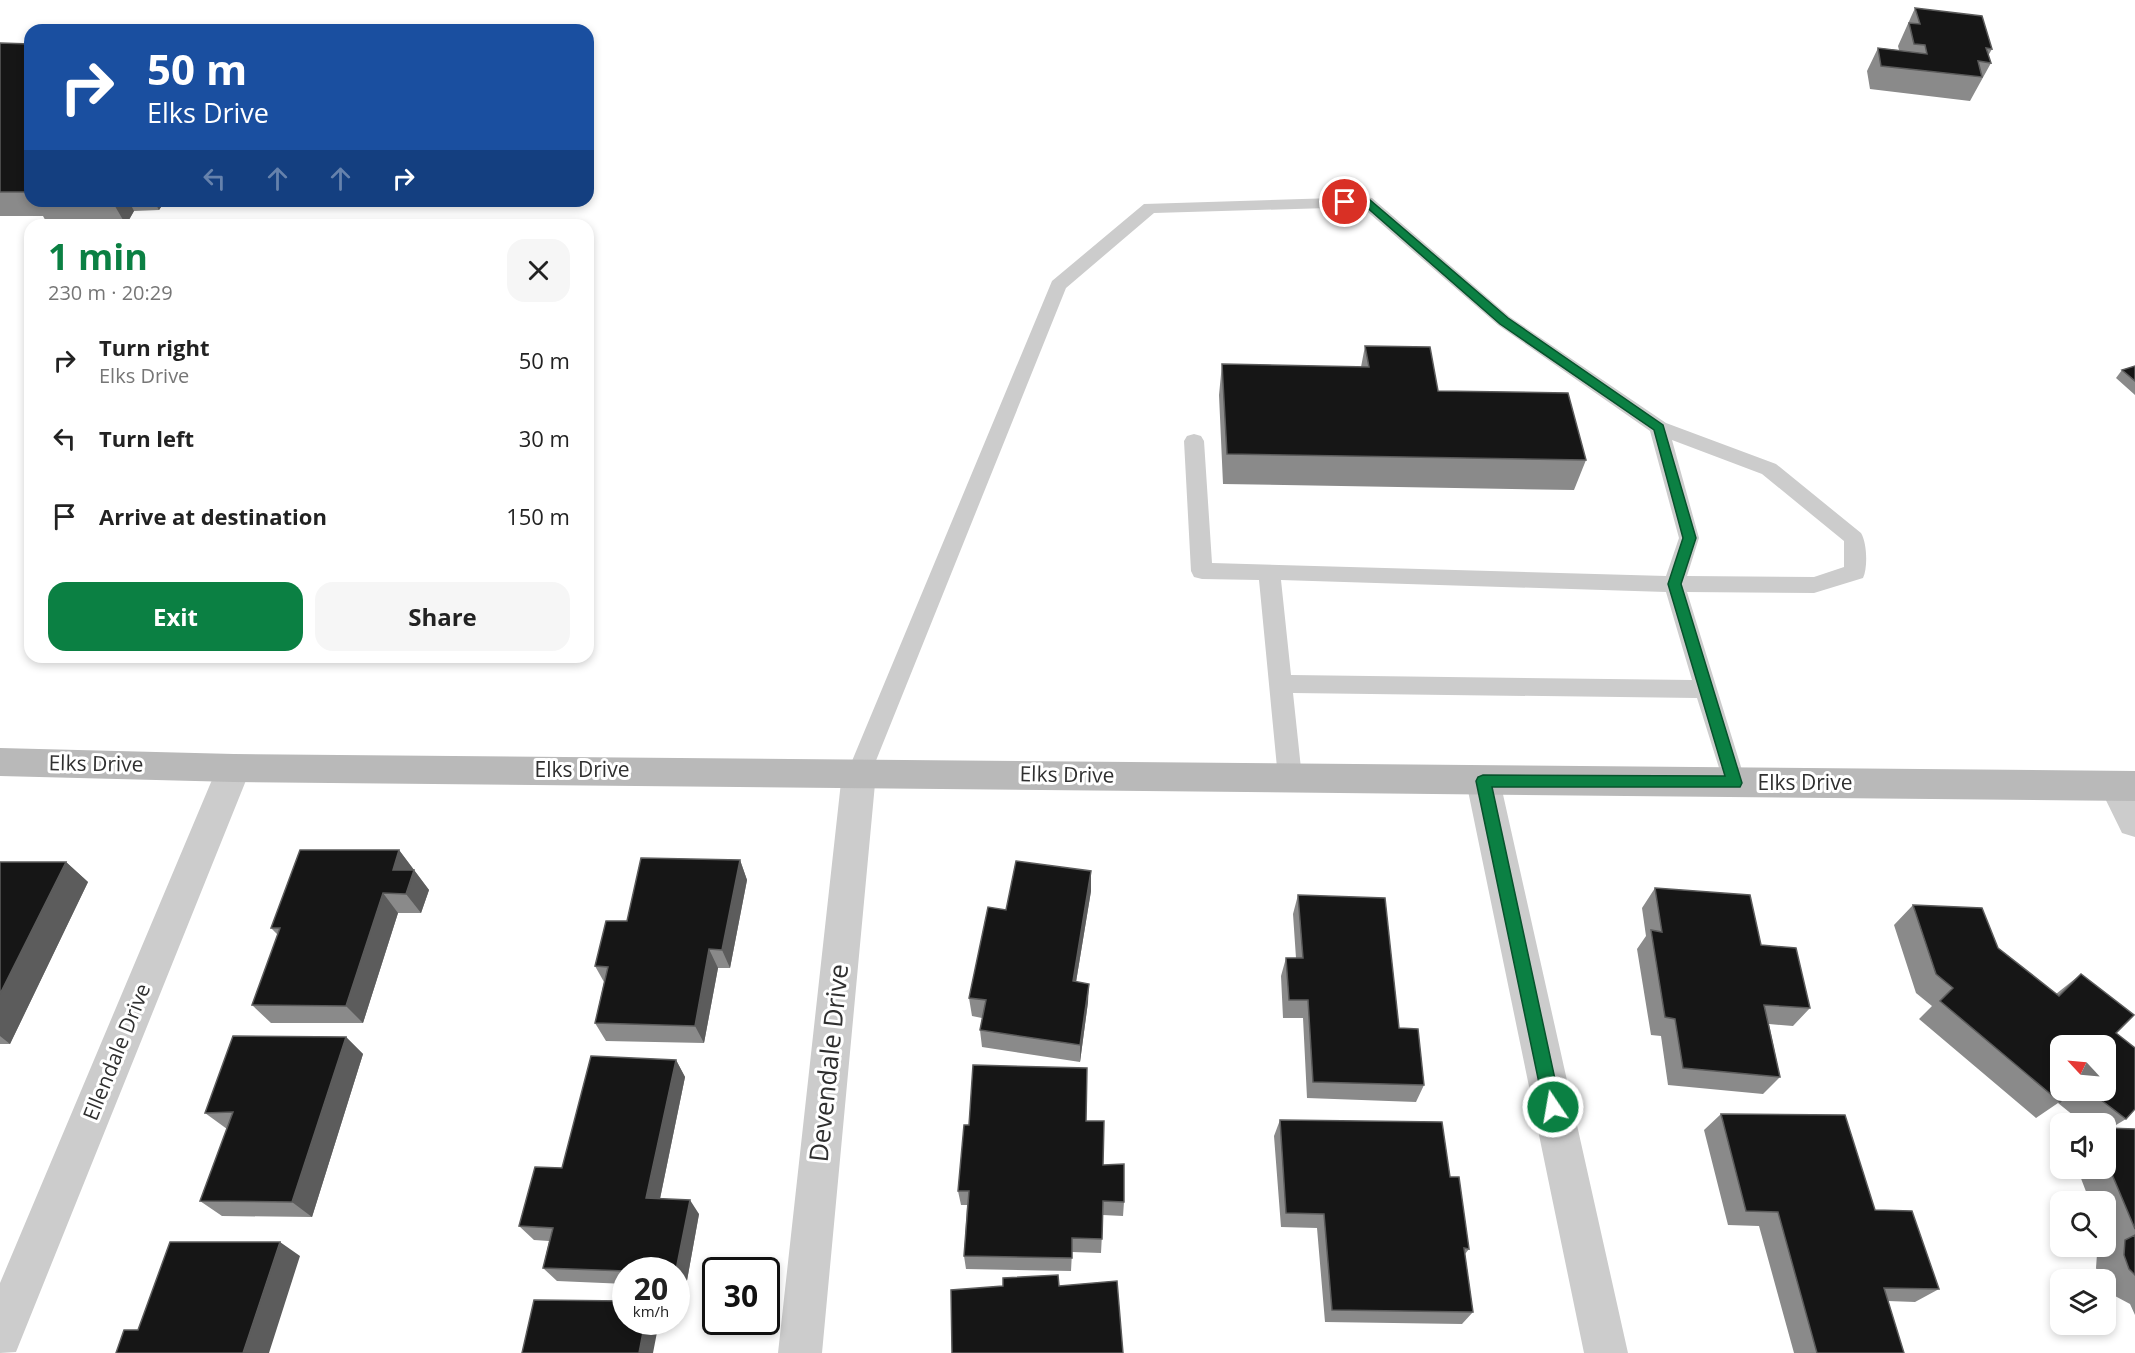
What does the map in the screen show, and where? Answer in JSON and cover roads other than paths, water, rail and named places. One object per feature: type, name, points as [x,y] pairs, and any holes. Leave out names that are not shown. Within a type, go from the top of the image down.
[{"type":"main road","name":"Elks Drive","points":[[0,762],[234,768],[2125,786]]},
{"type":"street","name":"Ellendale Drive","points":[[0,1336],[234,768]]},
{"type":"street","name":"Devendale Drive","points":[[800,1353],[859,773]]},
{"type":"street","points":[[1483,781],[1606,1353]]},
{"type":"street","points":[[2125,786],[2135,822]]},
{"type":"lane","points":[[859,773],[1058,285],[1150,208],[1366,202],[1504,321],[1659,428],[1769,469],[1854,538],[1856,572],[1814,585],[1674,584],[1202,571],[1194,441]]},
{"type":"lane","points":[[1659,428],[1689,538],[1674,584],[1734,783]]},
{"type":"lane","points":[[1269,572],[1290,778]]},
{"type":"lane","points":[[1282,684],[1706,689]]}]
